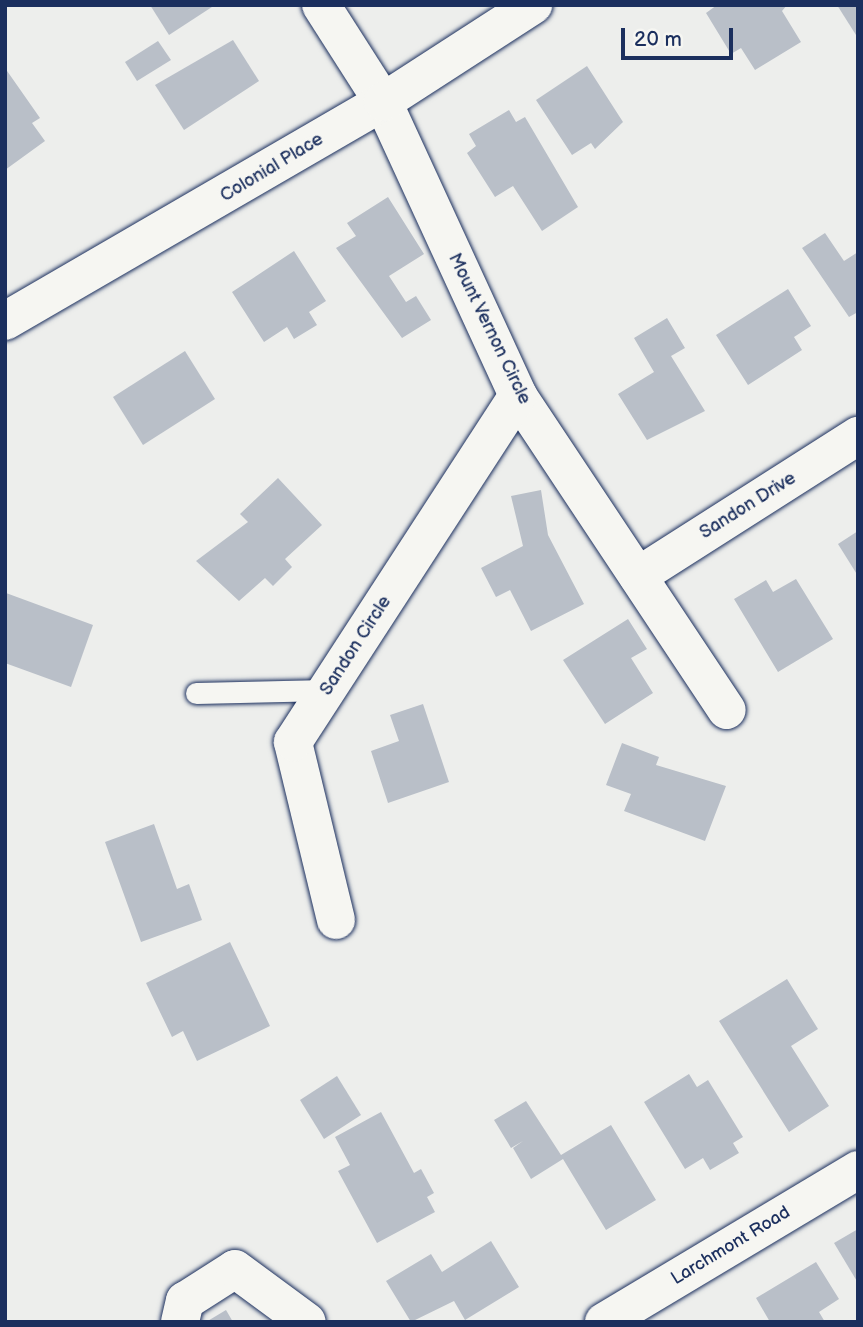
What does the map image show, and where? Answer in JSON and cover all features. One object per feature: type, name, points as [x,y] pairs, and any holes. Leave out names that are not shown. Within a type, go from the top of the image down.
[{"type":"street","name":"Mount Vernon Circle","points":[[321,5],[383,102],[518,396],[727,710]]},
{"type":"street","name":"Colonial Place","points":[[7,322],[383,102],[533,5]]},
{"type":"street","name":"Sandon Circle","points":[[336,920],[293,742],[518,396]]},
{"type":"street","name":"Sandon Drive","points":[[638,576],[858,436]]},
{"type":"street","name":"Larchmont Road","points":[[604,1322],[858,1170]]},
{"type":"street","points":[[180,1322],[185,1300],[235,1269],[307,1322]]},
{"type":"lane","points":[[196,693],[327,690]]},
{"type":"building","points":[[150,5],[215,5],[169,35]]},
{"type":"building","points":[[717,5],[787,5],[782,11],[801,42],[755,70],[741,48],[731,54],[706,13]]},
{"type":"building","points":[[837,5],[858,5],[858,34],[856,35]]},
{"type":"building","points":[[233,40],[259,81],[184,130],[155,85]]},
{"type":"building","points":[[158,41],[171,60],[137,81],[125,62]]},
{"type":"building","points":[[587,66],[623,122],[595,149],[591,143],[572,155],[536,100]]},
{"type":"building","points":[[5,68],[40,118],[32,123],[45,141],[5,170]]},
{"type":"building","points":[[509,110],[516,122],[525,117],[578,207],[542,231],[513,186],[495,197],[467,153],[476,146],[469,134]]},
{"type":"building","points":[[388,197],[424,254],[389,276],[406,302],[416,296],[431,320],[402,338],[336,248],[356,236],[347,223]]},
{"type":"building","points":[[825,233],[844,261],[858,252],[858,312],[849,317],[802,248]]},
{"type":"building","points":[[294,251],[326,301],[309,312],[317,325],[294,339],[287,327],[264,342],[232,292]]},
{"type":"building","points":[[788,289],[811,326],[794,337],[802,350],[748,385],[716,335]]},
{"type":"building","points":[[667,318],[685,348],[671,356],[705,411],[647,440],[618,394],[654,372],[634,338]]},
{"type":"building","points":[[185,351],[215,399],[143,445],[113,397]]},
{"type":"building","points":[[278,478],[322,525],[285,559],[292,567],[273,586],[265,578],[239,601],[196,561],[248,522],[240,514]]},
{"type":"building","points":[[541,490],[548,535],[584,604],[531,631],[510,590],[496,597],[481,568],[523,546],[511,496]]},
{"type":"building","points":[[858,531],[858,576],[838,544]]},
{"type":"building","points":[[796,579],[833,639],[778,672],[734,599],[766,580],[773,592]]},
{"type":"building","points":[[6,593],[93,625],[71,687],[5,663]]},
{"type":"building","points":[[628,619],[647,649],[631,658],[653,693],[605,724],[563,660]]},
{"type":"building","points":[[423,704],[449,782],[388,803],[371,751],[399,741],[390,715]]},
{"type":"building","points":[[622,743],[659,757],[656,765],[726,786],[705,841],[624,811],[631,794],[606,785]]},
{"type":"building","points":[[154,824],[177,889],[189,884],[202,920],[141,942],[105,842]]},
{"type":"building","points":[[230,942],[270,1026],[197,1061],[183,1031],[172,1037],[146,983]]},
{"type":"building","points":[[787,979],[818,1029],[791,1046],[829,1106],[789,1132],[719,1021]]},
{"type":"building","points":[[689,1074],[697,1087],[708,1080],[743,1137],[733,1143],[739,1153],[710,1170],[703,1158],[685,1169],[644,1102]]},
{"type":"building","points":[[337,1076],[361,1115],[324,1139],[300,1100]]},
{"type":"building","points":[[526,1101],[561,1155],[611,1125],[656,1200],[606,1230],[563,1159],[531,1179],[513,1148],[523,1141],[511,1148],[494,1120]]},
{"type":"building","points":[[381,1112],[414,1173],[421,1169],[434,1193],[427,1197],[435,1212],[377,1243],[338,1171],[350,1165],[335,1137]]},
{"type":"building","points":[[858,1229],[858,1283],[834,1243]]},
{"type":"building","points":[[491,1241],[519,1287],[465,1320],[454,1301],[411,1322],[386,1281],[431,1254],[442,1272]]},
{"type":"building","points":[[816,1262],[839,1299],[819,1312],[825,1322],[770,1322],[756,1298]]},
{"type":"building","points":[[226,1310],[233,1322],[206,1322]]}]
